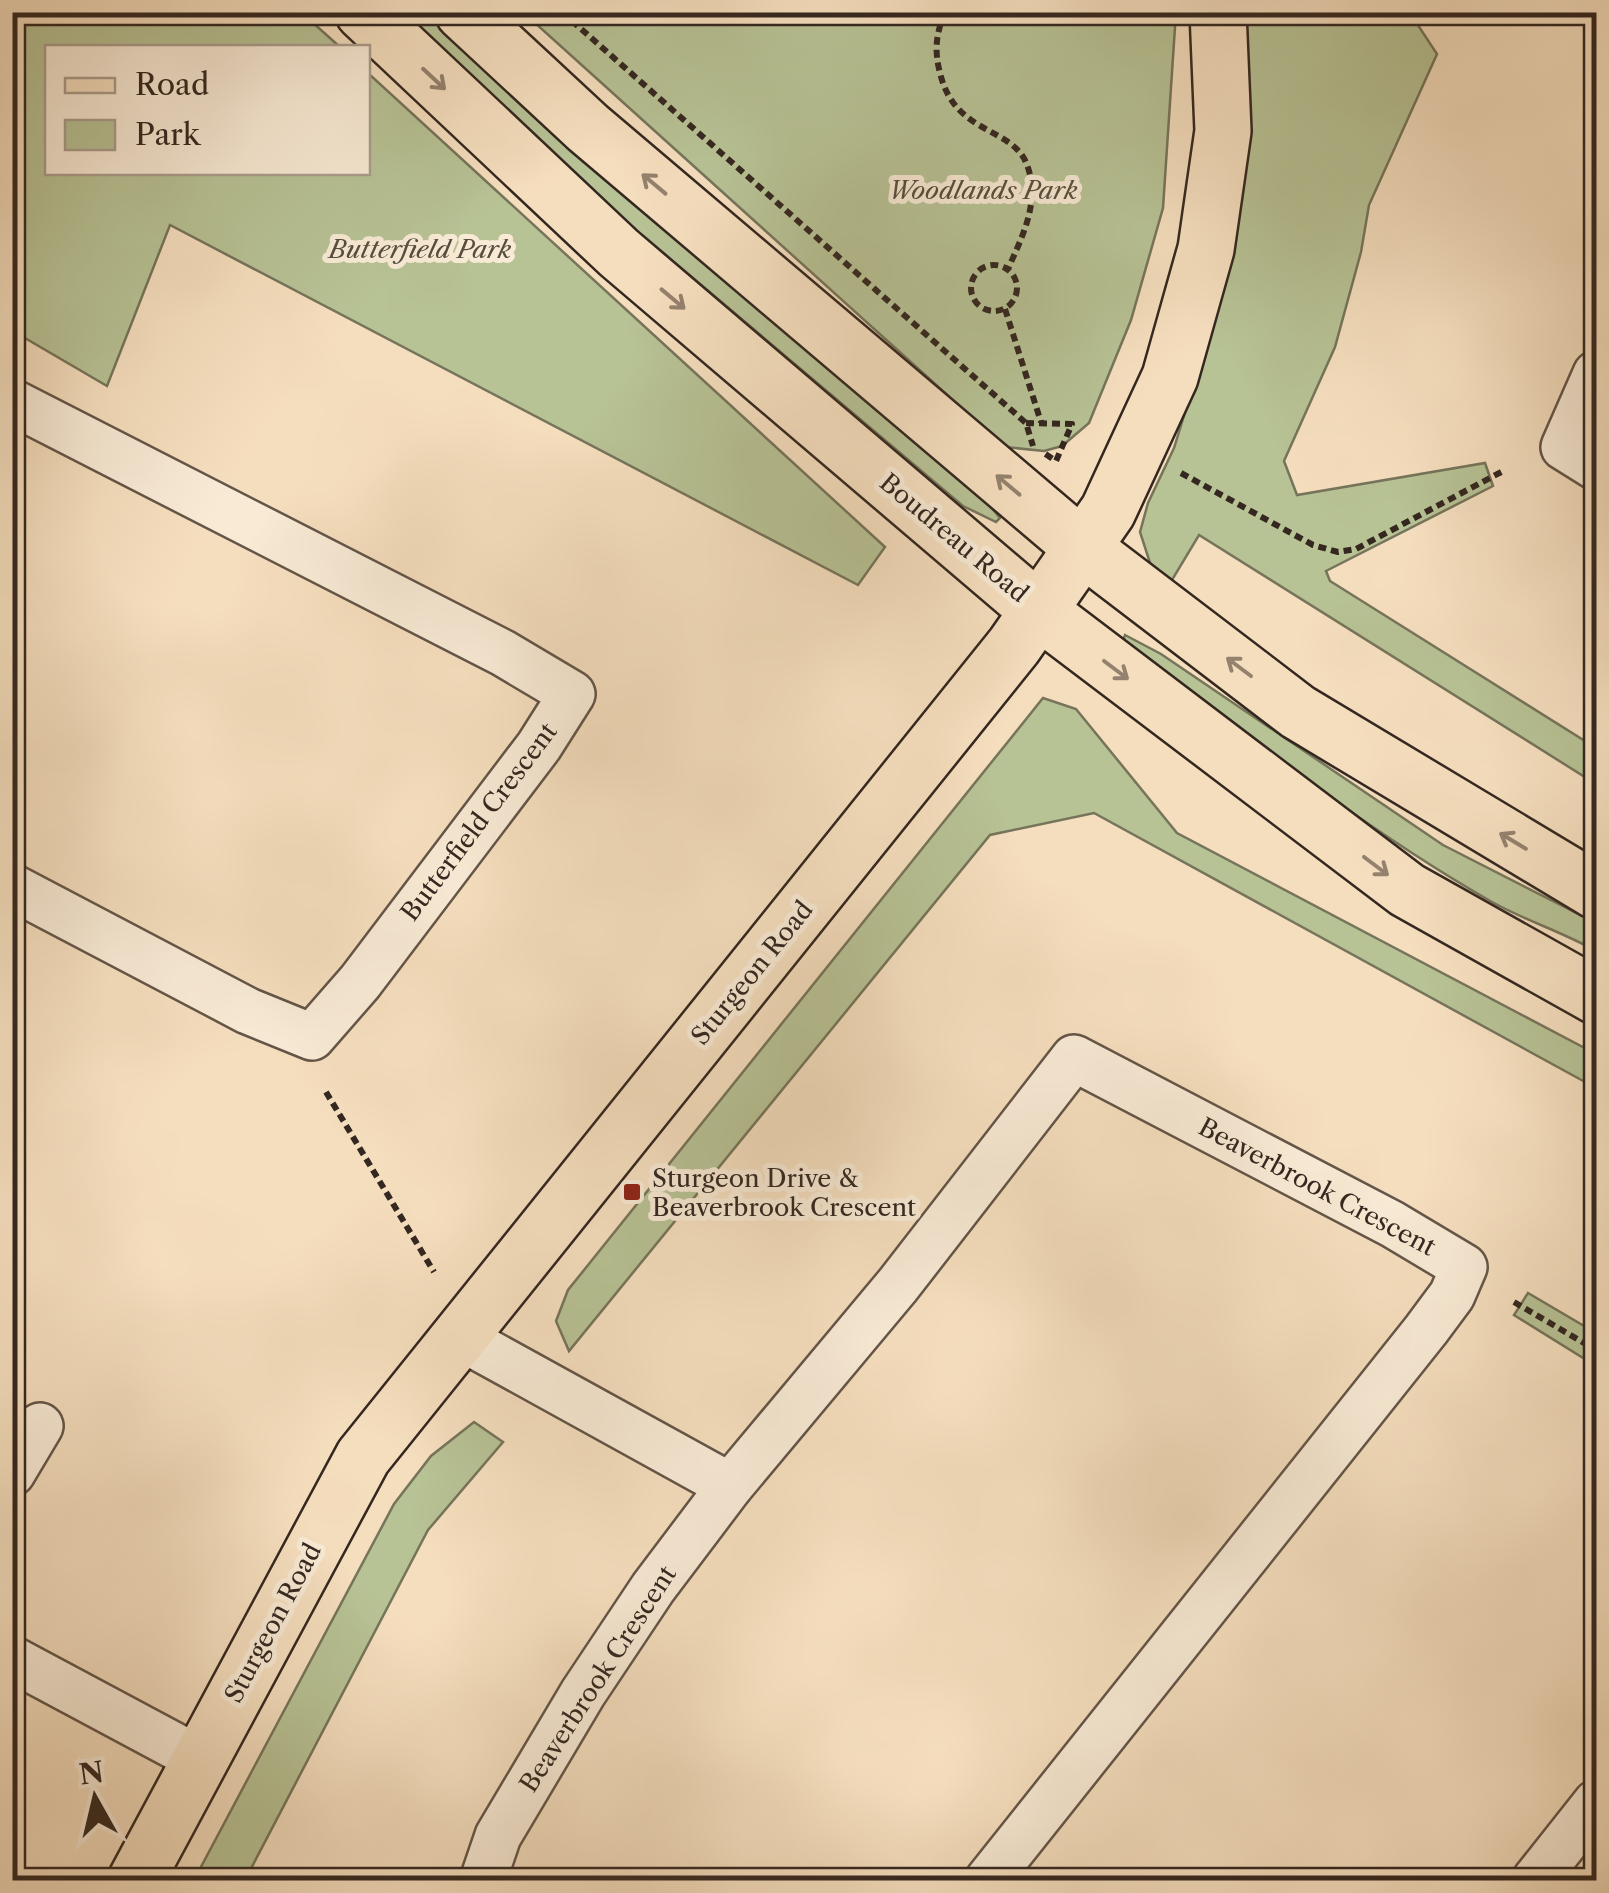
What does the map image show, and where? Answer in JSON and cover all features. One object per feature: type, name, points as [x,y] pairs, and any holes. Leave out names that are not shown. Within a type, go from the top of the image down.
[{"type":"main road","name":"Boudreau Road","points":[[363,12],[619,253],[1039,611],[1408,890],[1596,996]]},
{"type":"main road","points":[[464,12],[588,128],[1083,548],[1298,712],[1596,892]]},
{"type":"main road","name":"Sturgeon Road","points":[[136,1880],[363,1457],[916,771],[1039,611],[1108,512],[1170,377],[1206,249],[1223,131],[1218,12]]},
{"type":"street","points":[[1596,374],[1564,447],[1596,467]]},
{"type":"street","name":"Butterfield Crescent","points":[[12,402],[504,653],[572,694],[539,746],[360,982],[312,1036],[248,1010],[12,887]]},
{"type":"street","name":"Beaverbrook Crescent","points":[[482,1880],[498,1836],[583,1693],[653,1588],[730,1486],[898,1285],[1074,1058],[1392,1224],[1464,1267],[1452,1295],[1426,1330],[988,1880]]},
{"type":"street","points":[[458,1336],[730,1486]]},
{"type":"street","points":[[12,1473],[40,1426]]},
{"type":"street","points":[[12,1660],[199,1759]]},
{"type":"street","points":[[1535,1880],[1596,1804]]},
{"type":"path","points":[[562,12],[1026,424],[1031,444],[1056,461],[1072,424],[1026,424]]},
{"type":"path","points":[[945,12],[936,31],[936,55],[942,82],[956,109],[1015,147],[1027,164],[1030,210],[1008,270]]},
{"type":"path","points":[[1001,266],[1008,270],[1018,290],[1012,304],[998,312],[984,310],[973,298],[974,276],[985,267],[1001,266]]},
{"type":"path","points":[[1005,309],[1041,422]]},
{"type":"path","points":[[1181,473],[1313,545],[1338,552],[1356,548],[1505,470]]},
{"type":"path","points":[[326,1092],[434,1272]]},
{"type":"path","points":[[1514,1302],[1596,1350]]},
{"type":"green space","name":"Butterfield Park","points":[[13,12],[302,13],[338,45],[45,45],[45,175],[370,175],[370,75],[885,547],[858,585],[170,225],[107,386],[13,331]]},
{"type":"green space","points":[[390,13],[430,13],[622,188],[975,488],[1000,518],[996,522],[963,506],[648,240],[574,183]]},
{"type":"green space","name":"Woodlands Park","points":[[524,13],[1173,13],[1163,208],[1131,320],[1089,423],[1062,446],[1044,451],[1005,447]]},
{"type":"green space","points":[[1240,13],[1410,13],[1437,54],[1369,205],[1361,252],[1335,347],[1284,461],[1297,495],[1485,463],[1493,486],[1326,571],[1330,581],[1596,748],[1596,784],[1199,535],[1169,585],[1151,566],[1140,532],[1148,503],[1174,448],[1214,318]]},
{"type":"green space","points":[[1125,635],[1161,654],[1443,845],[1596,923],[1596,951],[1492,902],[1396,842],[1212,710],[1123,641]]},
{"type":"green space","points":[[1043,698],[1076,709],[1177,833],[1596,1054],[1596,1088],[1094,813],[990,835],[569,1351],[556,1321],[568,1290]]},
{"type":"green space","points":[[1528,1293],[1596,1333],[1596,1366],[1514,1315]]},
{"type":"green space","points":[[474,1422],[503,1442],[428,1530],[245,1880],[194,1880],[394,1504],[431,1456]]},
{"type":"place","name":"Sturgeon Drive & Beaverbrook Crescent","points":[[632,1192]]}]
